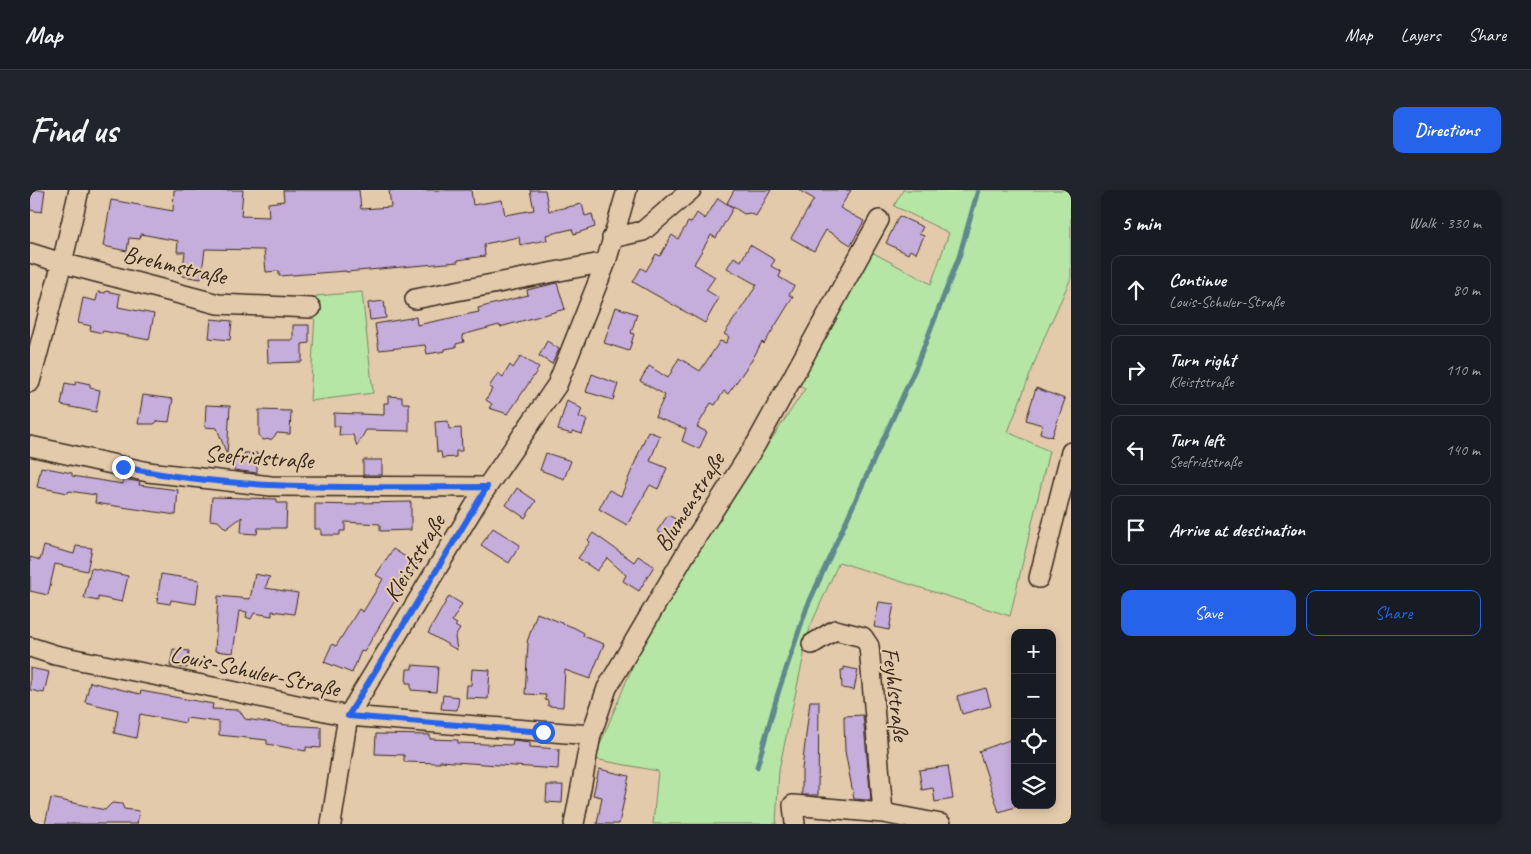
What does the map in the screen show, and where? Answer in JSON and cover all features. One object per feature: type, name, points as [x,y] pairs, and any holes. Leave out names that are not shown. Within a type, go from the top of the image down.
[{"type":"street","points":[[30,382],[62,263],[79,190]]},
{"type":"street","name":"Kleiststraße","points":[[330,824],[348,716],[487,487],[557,385],[606,262],[627,190]]},
{"type":"street","points":[[612,238],[643,230],[692,190]]},
{"type":"street","name":"Blumenstraße","points":[[574,824],[591,735],[607,688],[686,553],[756,444],[879,220]]},
{"type":"street","name":"Brehmstraße","points":[[30,253],[218,304],[311,308]]},
{"type":"street","points":[[415,299],[606,262]]},
{"type":"street","name":"Seefridstraße","points":[[30,446],[148,472],[271,486],[487,487]]},
{"type":"street","points":[[1040,578],[1071,452]]},
{"type":"street","name":"Feyhlstraße","points":[[812,644],[835,630],[863,637],[869,646],[883,813]]},
{"type":"street","name":"Louis-Schuler-Straße","points":[[30,647],[55,655],[232,690],[348,716],[591,735]]},
{"type":"street","points":[[795,823],[793,804],[883,813],[941,824]]},
{"type":"green space","points":[[903,190],[1071,190],[1071,278],[1044,338],[1008,432],[1049,451],[1010,616],[839,562],[810,627],[779,769],[776,824],[653,824],[658,771],[594,759],[641,646],[767,435],[771,440],[805,389],[794,383],[868,250],[931,284],[949,233],[894,206]]},
{"type":"green space","points":[[362,292],[373,393],[310,401],[316,296]]},
{"type":"building","points":[[30,190],[45,190],[42,212],[30,210]]},
{"type":"building","points":[[174,190],[243,190],[241,216],[269,217],[268,203],[284,201],[283,190],[359,190],[361,209],[391,207],[389,190],[471,190],[473,205],[502,200],[505,215],[534,210],[530,190],[545,190],[549,211],[582,204],[585,216],[592,214],[595,227],[574,234],[572,229],[546,235],[547,240],[520,245],[519,237],[484,244],[485,256],[458,260],[458,262],[279,276],[279,271],[266,272],[264,250],[205,249],[201,279],[182,276],[185,252],[177,252],[178,241],[141,234],[140,239],[129,238],[127,251],[103,246],[111,200],[173,211]]},
{"type":"building","points":[[734,190],[771,190],[756,216],[750,213],[744,214],[727,203]]},
{"type":"building","points":[[798,190],[851,190],[840,208],[864,221],[851,245],[826,230],[814,251],[791,238],[814,199]]},
{"type":"building","points":[[718,198],[733,208],[716,238],[711,235],[694,264],[715,277],[706,290],[719,298],[705,323],[633,282],[641,268],[646,271],[656,254],[660,256],[672,235],[678,239],[688,222],[691,223],[697,213],[705,219]]},
{"type":"building","points":[[899,216],[923,227],[919,234],[924,236],[916,253],[910,250],[908,254],[886,243]]},
{"type":"building","points":[[750,245],[775,260],[771,266],[781,272],[779,277],[794,286],[789,295],[793,297],[764,344],[762,342],[728,394],[724,391],[715,405],[711,403],[697,427],[707,432],[699,449],[682,441],[686,429],[655,417],[665,395],[640,381],[649,366],[668,378],[679,358],[700,371],[720,341],[726,343],[729,337],[724,334],[757,285],[727,268],[734,257],[741,261]]},
{"type":"building","points":[[557,283],[565,309],[500,327],[499,325],[462,335],[464,342],[456,344],[456,347],[445,349],[445,351],[427,354],[425,345],[379,350],[375,324],[416,317],[417,325],[479,312],[478,308],[528,295],[527,290]]},
{"type":"building","points":[[106,291],[120,294],[118,307],[154,314],[149,340],[103,331],[102,333],[90,330],[91,326],[78,323],[83,298],[96,301],[98,292],[105,293]]},
{"type":"building","points":[[384,301],[386,318],[370,320],[368,303]]},
{"type":"building","points":[[616,307],[637,314],[631,333],[634,334],[629,351],[604,343]]},
{"type":"building","points":[[211,319],[232,321],[230,340],[209,338]]},
{"type":"building","points":[[293,325],[309,325],[309,343],[302,344],[302,362],[268,363],[267,340],[293,340]]},
{"type":"building","points":[[547,341],[559,349],[552,364],[539,356]]},
{"type":"building","points":[[521,356],[539,368],[508,414],[489,408],[492,404],[486,400],[492,389],[489,387],[498,373],[503,377],[510,365],[513,368]]},
{"type":"building","points":[[592,374],[618,384],[613,400],[586,392]]},
{"type":"building","points":[[76,381],[90,384],[90,388],[100,390],[96,412],[61,405],[65,383],[75,385]]},
{"type":"building","points":[[1036,388],[1065,399],[1052,437],[1040,433],[1042,425],[1026,420]]},
{"type":"building","points":[[143,395],[173,399],[169,422],[158,421],[154,424],[138,424]]},
{"type":"building","points":[[388,396],[402,397],[402,403],[409,403],[409,431],[366,430],[357,446],[353,435],[339,435],[340,426],[334,426],[334,413],[384,415],[384,403],[388,403]]},
{"type":"building","points":[[567,400],[582,409],[579,417],[587,420],[582,434],[573,431],[572,434],[558,430]]},
{"type":"building","points":[[206,405],[230,406],[227,455],[217,428],[205,427]]},
{"type":"building","points":[[259,410],[291,411],[290,434],[277,433],[272,439],[263,440],[259,435]]},
{"type":"building","points":[[448,421],[449,429],[461,428],[462,451],[456,451],[456,457],[442,458],[441,452],[437,452],[435,422]]},
{"type":"building","points":[[648,431],[660,436],[650,461],[667,468],[658,489],[650,485],[627,525],[599,509],[609,490],[621,496]]},
{"type":"building","points":[[244,453],[257,453],[257,473],[234,470],[234,457],[244,457]]},
{"type":"building","points":[[546,453],[571,461],[564,479],[540,470]]},
{"type":"building","points":[[363,460],[382,460],[382,475],[363,475]]},
{"type":"building","points":[[41,467],[72,473],[72,476],[123,484],[123,479],[140,482],[139,485],[178,490],[176,515],[95,503],[96,495],[69,491],[68,493],[37,487]]},
{"type":"building","points":[[517,488],[536,501],[525,518],[506,505]]},
{"type":"building","points":[[212,497],[277,499],[277,503],[287,503],[286,528],[258,528],[257,534],[241,533],[242,517],[226,529],[218,521],[210,520]]},
{"type":"building","points":[[411,502],[411,530],[380,531],[380,524],[345,522],[345,531],[340,531],[340,535],[321,535],[321,529],[315,529],[315,504],[356,505],[356,503]]},
{"type":"building","points":[[668,515],[681,522],[671,540],[657,531]]},
{"type":"building","points":[[493,528],[520,545],[509,563],[481,545]]},
{"type":"building","points":[[593,533],[634,562],[638,556],[654,566],[639,591],[623,581],[626,575],[607,558],[597,571],[578,558],[590,542],[588,540]]},
{"type":"building","points":[[44,546],[74,554],[76,546],[92,548],[87,571],[55,564],[48,595],[30,591],[30,557],[40,560]]},
{"type":"building","points":[[393,549],[417,564],[364,652],[361,651],[352,673],[324,662],[332,644],[336,646],[359,609],[363,612],[383,579],[376,575]]},
{"type":"building","points":[[91,568],[128,576],[122,602],[98,597],[98,601],[84,598]]},
{"type":"building","points":[[161,574],[199,580],[196,604],[171,600],[170,604],[157,602]]},
{"type":"building","points":[[255,574],[270,577],[265,588],[298,593],[294,614],[272,611],[272,616],[254,613],[251,619],[246,617],[247,612],[239,611],[233,653],[215,651],[218,596],[250,599]]},
{"type":"building","points":[[449,596],[462,604],[452,621],[460,629],[455,637],[457,650],[428,633]]},
{"type":"building","points":[[879,602],[894,604],[889,630],[874,627]]},
{"type":"building","points":[[537,613],[575,628],[584,633],[583,636],[604,644],[590,679],[565,670],[563,707],[548,706],[548,701],[545,700],[546,695],[525,694],[527,642]]},
{"type":"building","points":[[173,649],[189,651],[187,668],[170,666]]},
{"type":"building","points":[[412,665],[438,667],[436,692],[411,690],[411,683],[406,683],[407,669],[412,669]]},
{"type":"building","points":[[844,667],[858,670],[854,690],[842,688],[841,670],[844,670]]},
{"type":"building","points":[[30,668],[49,672],[44,693],[30,690]]},
{"type":"building","points":[[472,669],[490,670],[488,699],[466,698],[467,685],[471,685]]},
{"type":"building","points":[[90,682],[140,694],[141,691],[213,704],[212,709],[239,710],[245,719],[287,725],[321,727],[321,748],[306,747],[306,751],[267,744],[267,740],[219,735],[219,722],[186,718],[185,723],[140,714],[136,738],[114,733],[118,710],[85,702]]},
{"type":"building","points":[[986,688],[991,706],[962,714],[957,696]]},
{"type":"building","points":[[443,695],[459,697],[457,710],[441,709]]},
{"type":"building","points":[[810,701],[819,701],[818,795],[802,795],[802,769]]},
{"type":"building","points":[[863,715],[871,800],[854,799],[845,751],[844,716]]},
{"type":"building","points":[[376,734],[430,735],[430,739],[458,740],[458,743],[512,745],[513,740],[530,742],[530,747],[559,749],[558,769],[440,761],[440,763],[404,762],[404,755],[375,754]]},
{"type":"building","points":[[1011,739],[1011,808],[999,812],[979,751]]},
{"type":"building","points":[[948,766],[953,799],[935,802],[933,788],[922,790],[919,770]]},
{"type":"building","points":[[599,769],[629,776],[619,824],[597,824],[602,797],[593,795]]},
{"type":"building","points":[[547,785],[563,785],[562,803],[546,802]]},
{"type":"building","points":[[51,798],[105,810],[112,803],[122,804],[124,809],[139,811],[137,824],[45,824]]},
{"type":"waterway","points":[[757,767],[778,693],[807,607],[916,367],[959,257],[978,190]]},
{"type":"route","points":[[123,467],[148,472],[271,486],[487,487],[348,716],[543,732]]}]
